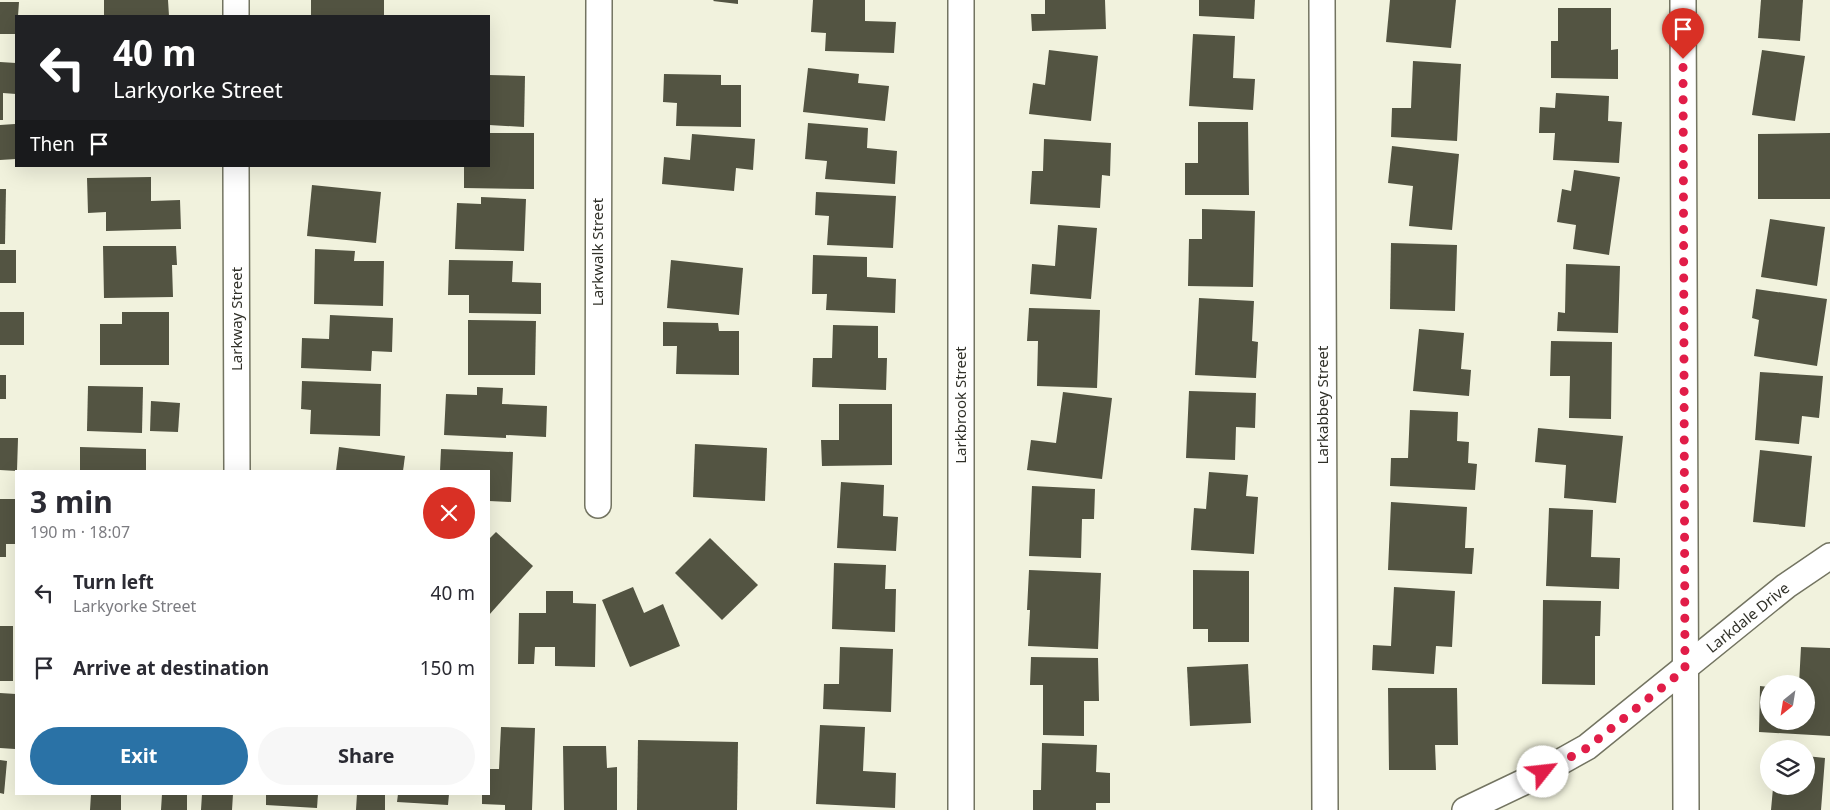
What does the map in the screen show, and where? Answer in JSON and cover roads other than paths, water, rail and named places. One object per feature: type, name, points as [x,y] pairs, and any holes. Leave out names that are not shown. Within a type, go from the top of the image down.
[{"type":"street","points":[[236,0],[236,15]]},
{"type":"street","name":"Larkwalk Street","points":[[598,505],[599,0]]},
{"type":"street","name":"Larkbrook Street","points":[[960,810],[961,0]]},
{"type":"street","name":"Larkabbey Street","points":[[1322,0],[1325,810]]},
{"type":"street","points":[[1683,0],[1686,810]]},
{"type":"street","name":"Larkway Street","points":[[236,167],[237,470]]},
{"type":"street","name":"Larkdale Drive","points":[[1466,810],[1528,780],[1587,748],[1786,586],[1830,556]]}]
